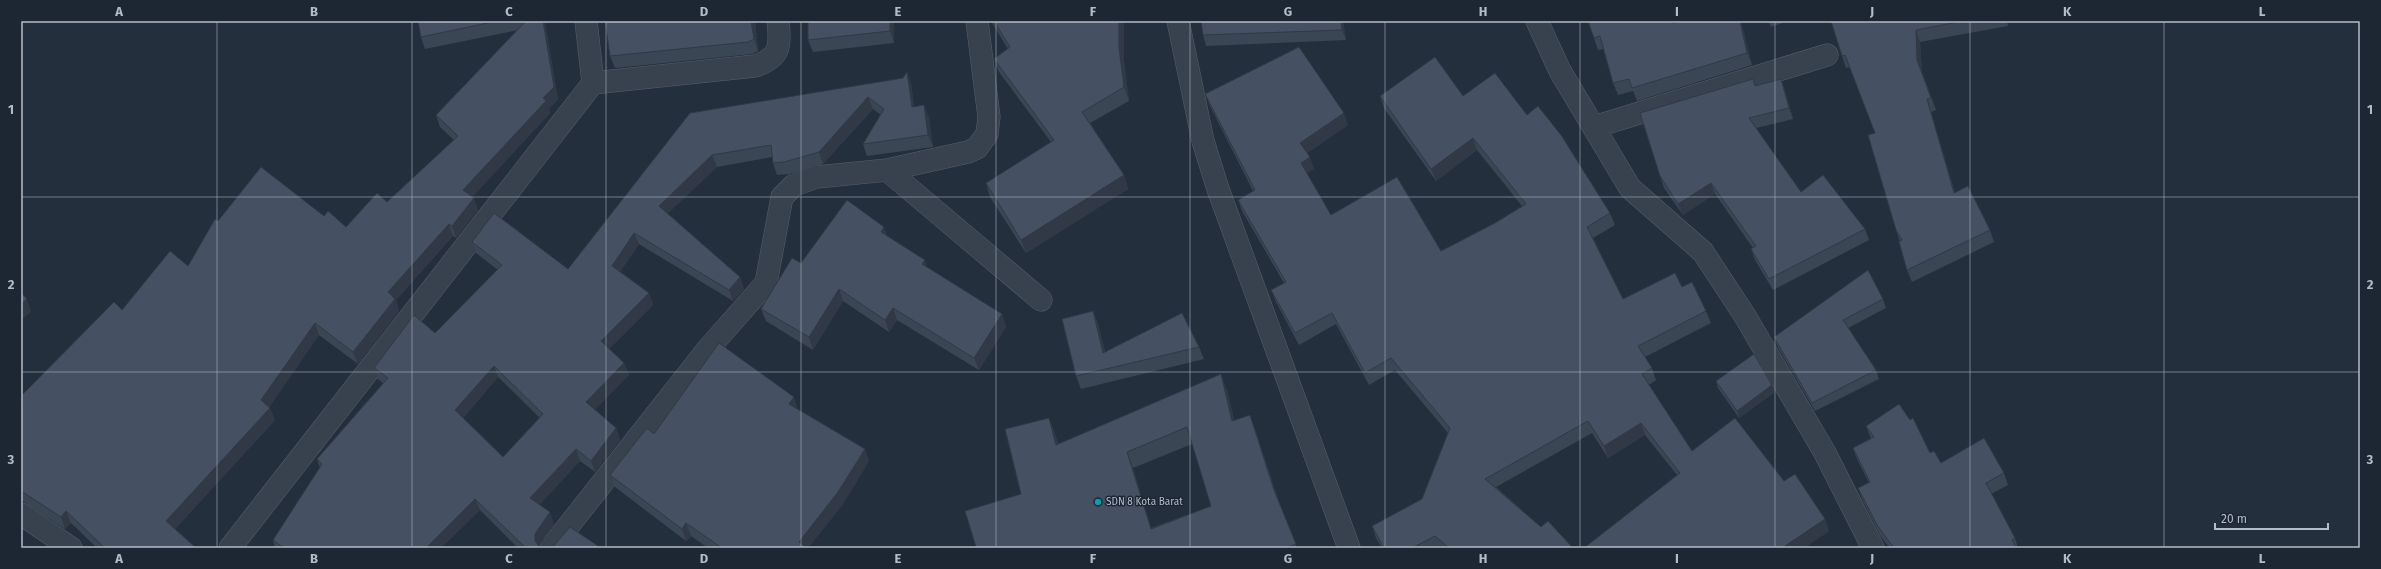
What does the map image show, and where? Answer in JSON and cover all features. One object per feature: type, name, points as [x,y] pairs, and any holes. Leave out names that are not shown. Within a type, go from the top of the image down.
[{"type":"street","points":[[230,548],[593,83],[586,21]]},
{"type":"street","points":[[593,83],[764,64],[773,59],[778,46],[778,21]]},
{"type":"street","points":[[551,548],[706,350],[766,283],[782,197],[794,185],[817,177],[887,170],[968,152],[982,143],[987,134],[989,117],[976,21]]},
{"type":"street","points":[[1178,21],[1203,141],[1218,189],[1349,548]]},
{"type":"street","points":[[1537,21],[1560,71],[1630,188],[1703,252],[1720,278],[1775,366],[1825,453],[1873,548]]},
{"type":"street","points":[[1594,127],[1827,55]]},
{"type":"street","points":[[887,170],[1041,300]]},
{"type":"street","points":[[21,514],[71,548]]},
{"type":"building","points":[[418,21],[497,21],[421,37]]},
{"type":"building","points":[[526,21],[543,21],[554,87],[543,98],[546,101],[463,190],[474,198],[452,226],[449,224],[388,292],[395,299],[353,352],[315,323],[261,400],[270,408],[166,521],[196,548],[105,548],[66,511],[61,517],[21,491],[21,406],[23,405],[21,403],[21,396],[114,302],[122,310],[170,251],[188,266],[215,219],[218,221],[261,167],[324,216],[328,211],[346,227],[377,193],[387,202],[458,136],[436,115]]},
{"type":"building","points":[[605,21],[751,21],[754,39],[748,42],[610,56]]},
{"type":"building","points":[[808,21],[890,21],[890,31],[808,40]]},
{"type":"building","points":[[994,21],[1119,21],[1119,48],[1124,87],[1082,112],[1124,175],[1021,240],[986,183],[1054,140],[994,59],[1010,47]]},
{"type":"building","points":[[1201,21],[1341,21],[1342,30],[1203,35]]},
{"type":"building","points":[[1588,21],[1671,21],[1672,23],[1682,21],[1740,21],[1747,53],[1632,88],[1629,79],[1613,83],[1600,36],[1594,38]]},
{"type":"building","points":[[1831,21],[1963,21],[1916,30],[1917,60],[1931,98],[1927,99],[1954,193],[1968,186],[1990,230],[1907,270],[1899,242],[1902,240],[1896,230],[1868,135],[1875,133],[1845,55],[1842,56]]},
{"type":"building","points":[[1299,47],[1344,113],[1300,143],[1310,157],[1301,163],[1331,215],[1397,177],[1441,251],[1495,223],[1526,204],[1473,138],[1431,169],[1380,96],[1435,57],[1463,96],[1495,73],[1527,115],[1538,106],[1561,135],[1610,213],[1587,227],[1623,299],[1675,273],[1682,287],[1692,282],[1706,311],[1638,346],[1652,368],[1642,374],[1692,451],[1735,418],[1784,481],[1795,474],[1825,519],[1782,548],[1584,548],[1680,473],[1641,423],[1604,446],[1588,421],[1485,479],[1541,527],[1548,521],[1573,548],[1449,548],[1435,536],[1412,548],[1384,548],[1372,526],[1422,499],[1450,428],[1391,358],[1365,373],[1332,313],[1295,333],[1271,290],[1286,282],[1238,200],[1255,190],[1205,94]]},
{"type":"building","points":[[907,72],[912,107],[924,105],[928,135],[863,144],[884,109],[868,97],[819,152],[784,162],[773,163],[771,145],[712,155],[659,206],[740,277],[729,290],[634,233],[612,266],[649,293],[601,341],[624,363],[586,402],[616,428],[591,461],[576,449],[530,498],[550,512],[535,534],[535,541],[543,548],[526,548],[475,499],[426,548],[284,548],[273,540],[322,464],[317,459],[388,378],[374,368],[414,315],[435,333],[502,265],[472,242],[494,213],[568,269],[690,113],[903,78]],"holes":[[[494,366],[543,414],[503,457],[455,410]]]},
{"type":"building","points":[[1753,79],[1755,86],[1781,79],[1789,108],[1749,118],[1801,192],[1823,175],[1865,229],[1769,279],[1751,249],[1756,246],[1711,183],[1678,204],[1660,176],[1640,113]]},
{"type":"building","points":[[847,200],[884,227],[881,232],[925,260],[922,264],[1002,314],[974,358],[893,308],[885,320],[839,289],[809,337],[761,309],[792,258],[801,263]]},
{"type":"building","points":[[1868,270],[1883,299],[1843,320],[1876,370],[1812,403],[1774,337]]},
{"type":"building","points":[[21,293],[27,299],[21,304]]},
{"type":"building","points":[[1093,311],[1103,353],[1182,313],[1199,347],[1076,376],[1062,319]]},
{"type":"building","points":[[719,343],[794,397],[789,404],[865,449],[838,492],[799,542],[807,548],[722,548],[686,523],[682,529],[610,475],[647,428],[654,434]]},
{"type":"building","points":[[1754,354],[1772,385],[1737,411],[1716,381]]},
{"type":"building","points":[[1221,374],[1232,421],[1250,415],[1274,490],[1296,544],[1286,548],[974,548],[976,547],[965,511],[1021,494],[1005,429],[1049,418],[1056,445]],"holes":[[[1187,427],[1211,506],[1151,529],[1127,452]]]},
{"type":"building","points":[[1899,404],[1910,420],[1913,418],[1930,453],[1934,451],[1941,463],[1984,438],[2004,473],[1986,483],[2015,538],[2012,540],[2016,548],[1894,548],[1877,525],[1858,488],[1870,482],[1853,448],[1874,437],[1866,426]]},
{"type":"building","points":[[570,527],[601,548],[552,548]]},
{"type":"place","name":"SDN 8 Kota Barat","points":[[1098,502]]}]
